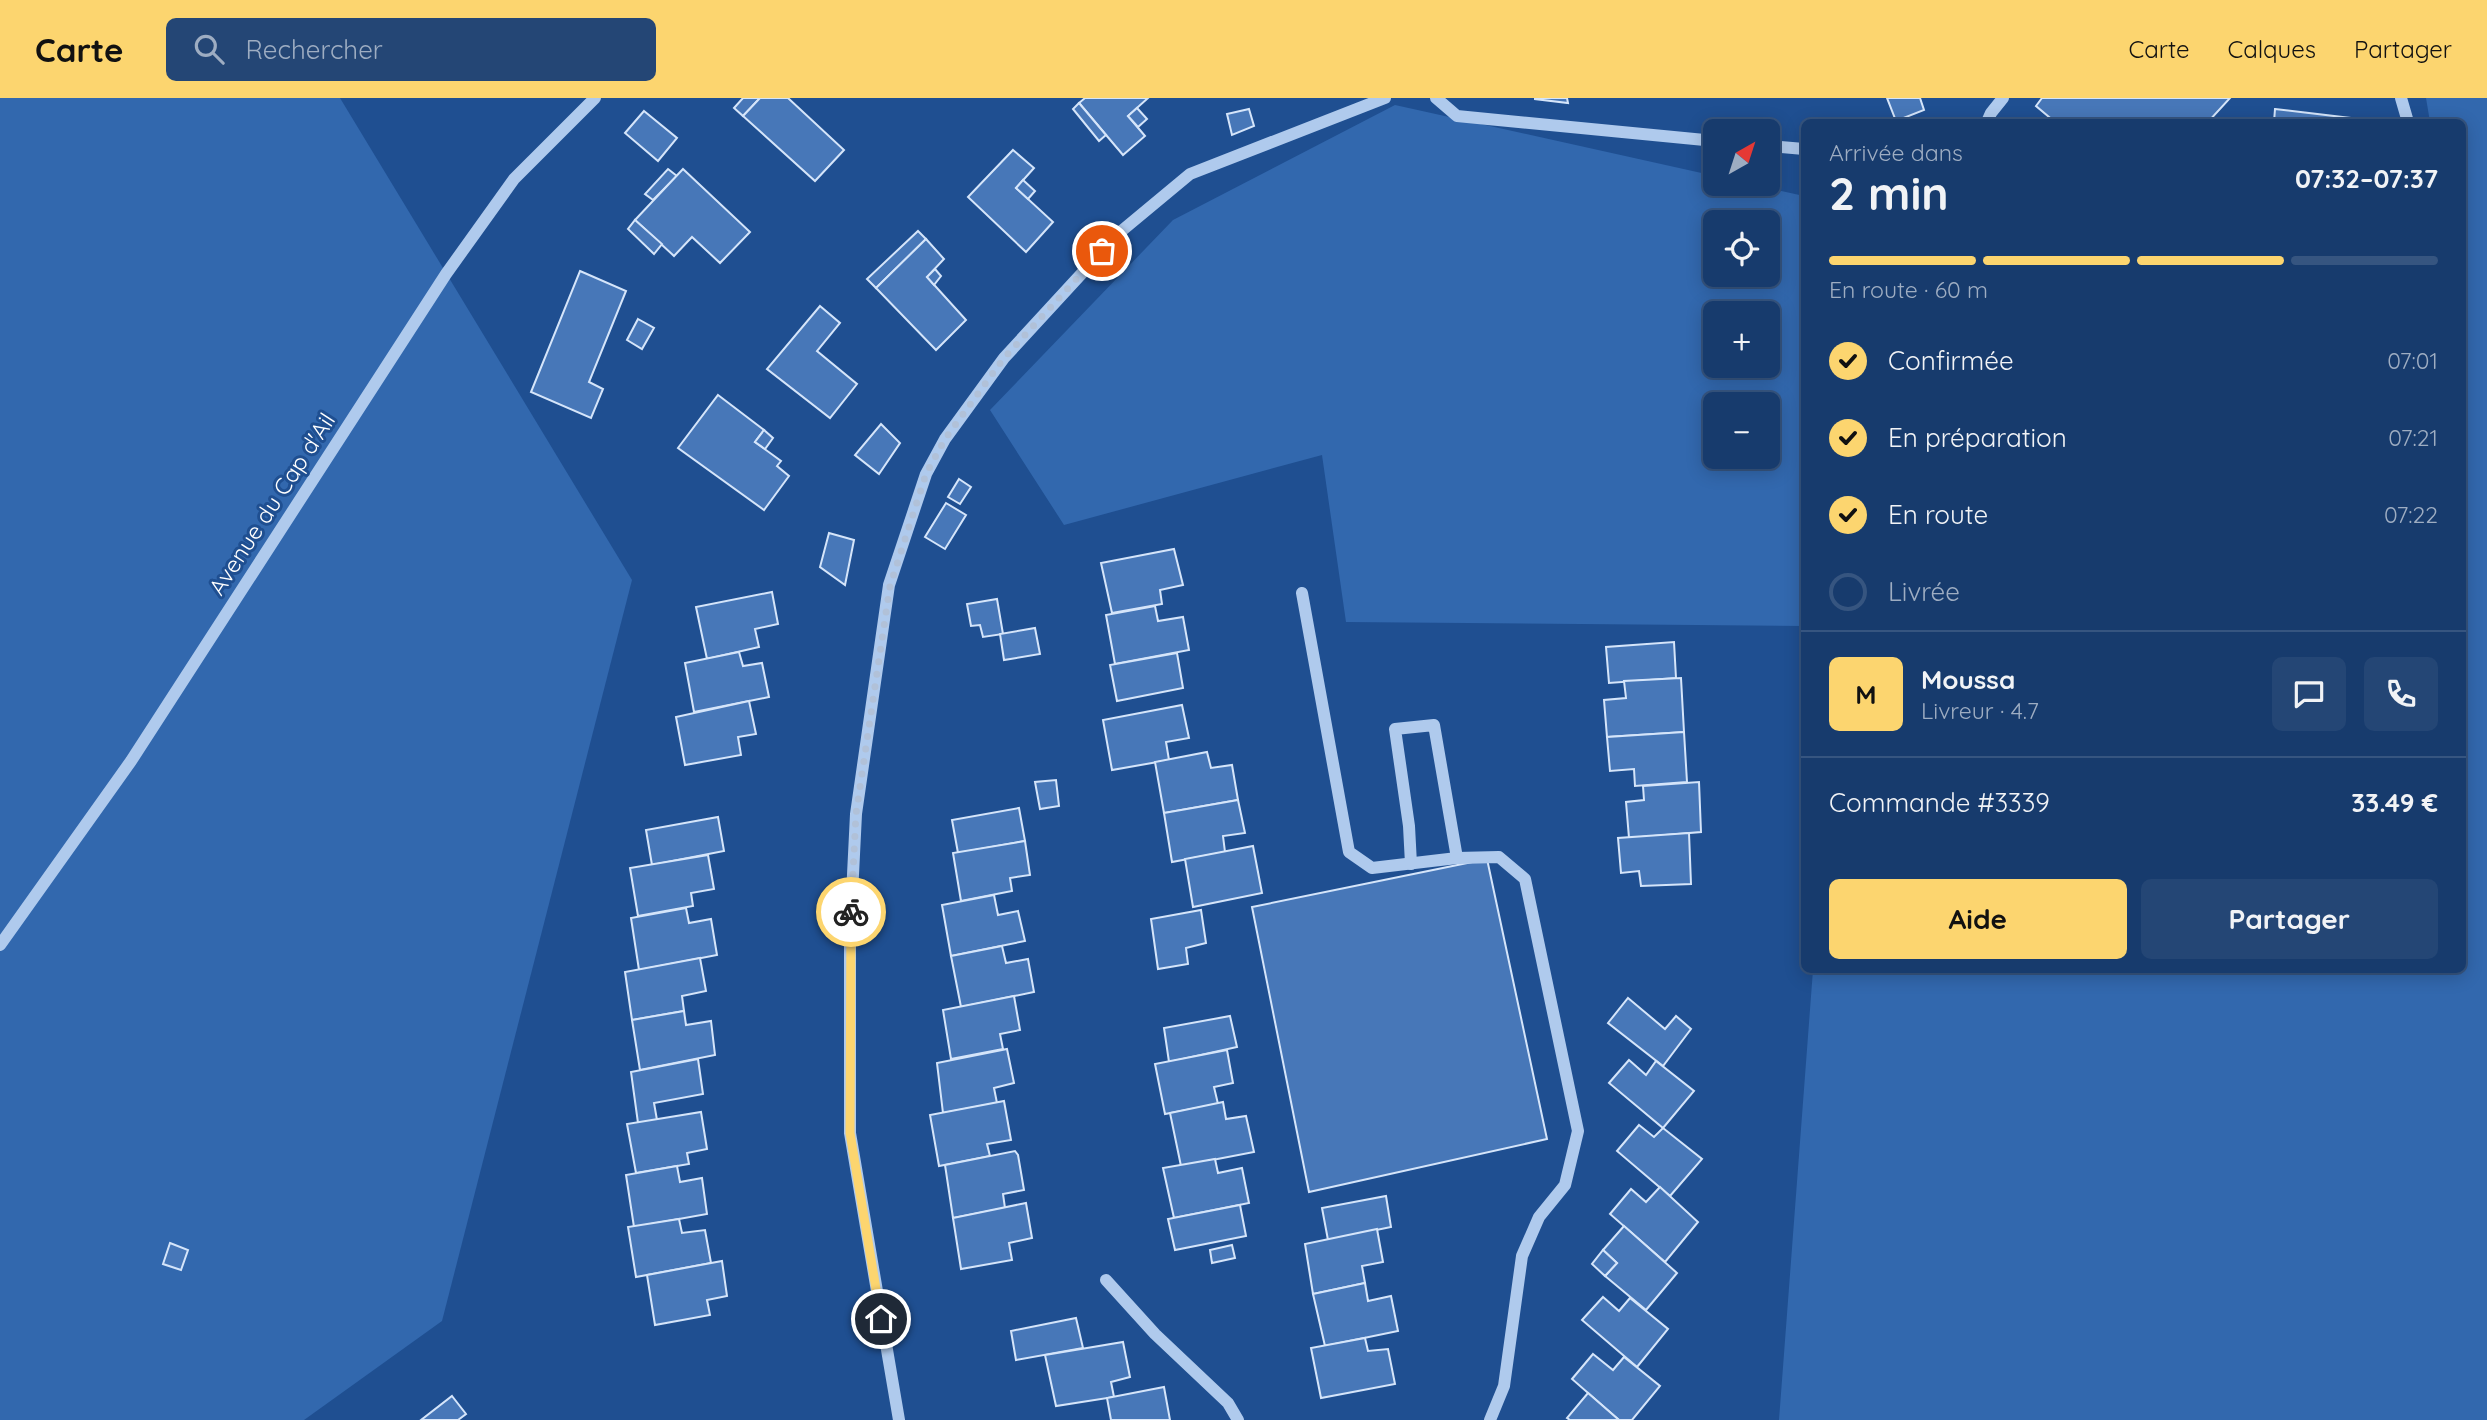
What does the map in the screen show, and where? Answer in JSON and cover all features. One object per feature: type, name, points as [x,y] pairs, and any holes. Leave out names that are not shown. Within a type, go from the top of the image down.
[{"type":"street","name":"Avenue du Cap d'Ail","points":[[0,946],[131,761],[446,274],[514,179],[595,98]]},
{"type":"street","points":[[899,1420],[850,1133],[850,935],[856,814],[890,586],[926,474],[945,439],[1004,358],[1119,233],[1190,174],[1385,98]]},
{"type":"street","points":[[1436,98],[1457,116],[1703,140]]},
{"type":"street","points":[[1989,119],[2003,98]]},
{"type":"street","points":[[2401,98],[2407,119]]},
{"type":"street","points":[[1780,147],[1801,149]]},
{"type":"street","points":[[1302,593],[1349,852],[1372,868],[1457,858],[1499,857],[1525,879],[1578,1131],[1565,1185],[1539,1217],[1522,1256],[1504,1386],[1490,1420]]},
{"type":"street","points":[[1411,864],[1409,826],[1395,730],[1434,725],[1457,858]]},
{"type":"street","points":[[1105,1280],[1154,1334],[1228,1403],[1238,1420]]},
{"type":"shaded area","points":[[0,98],[340,98],[632,580],[442,1321],[304,1420],[0,1420]]},
{"type":"shaded area","points":[[2426,98],[2487,98],[2487,1420],[1779,1420],[1813,973],[2466,973],[2466,119],[2430,119]]},
{"type":"shaded area","points":[[1395,105],[1703,173],[1703,196],[1780,196],[1780,191],[1801,195],[1801,626],[1346,622],[1322,455],[1064,525],[990,410],[1173,220]]},
{"type":"building","points":[[743,98],[760,98],[743,116],[734,108]]},
{"type":"building","points":[[760,98],[788,98],[844,150],[815,181],[743,116]]},
{"type":"building","points":[[1085,98],[1148,98],[1128,116],[1145,136],[1123,155],[1079,103]]},
{"type":"building","points":[[1567,98],[1568,103],[1535,99]]},
{"type":"building","points":[[1887,98],[1920,98],[1924,110],[1895,119]]},
{"type":"building","points":[[2042,98],[2230,98],[2211,119],[2051,119],[2036,106]]},
{"type":"building","points":[[1079,103],[1106,135],[1099,141],[1073,109]]},
{"type":"building","points":[[1137,108],[1147,119],[1138,127],[1128,116]]},
{"type":"building","points":[[1249,109],[1254,126],[1232,135],[1227,114]]},
{"type":"building","points":[[2275,109],[2359,119],[2274,119]]},
{"type":"building","points":[[644,111],[677,138],[658,161],[625,133]]},
{"type":"building","points":[[1013,150],[1034,168],[1016,188],[1053,222],[1026,252],[968,197]]},
{"type":"building","points":[[668,169],[677,176],[653,200],[645,194]]},
{"type":"building","points":[[683,169],[750,232],[720,263],[692,237],[674,256],[635,220]]},
{"type":"building","points":[[1023,180],[1035,191],[1028,199],[1016,188]]},
{"type":"building","points":[[635,220],[662,244],[654,254],[628,229]]},
{"type":"building","points":[[918,231],[926,239],[876,288],[867,279]]},
{"type":"building","points":[[926,239],[944,259],[927,277],[966,320],[936,350],[876,288]]},
{"type":"building","points":[[935,269],[941,276],[934,285],[927,277]]},
{"type":"building","points":[[580,271],[626,291],[589,382],[603,389],[591,418],[531,392]]},
{"type":"building","points":[[820,306],[840,323],[817,351],[857,384],[830,418],[767,369]]},
{"type":"building","points":[[638,319],[654,328],[642,349],[627,340]]},
{"type":"building","points":[[718,395],[764,430],[755,442],[781,461],[777,466],[789,476],[764,510],[678,448]]},
{"type":"building","points":[[881,424],[900,443],[879,474],[855,455]]},
{"type":"building","points":[[764,430],[773,438],[765,449],[755,442]]},
{"type":"building","points":[[959,479],[971,487],[960,504],[948,497]]},
{"type":"building","points":[[946,503],[966,515],[945,549],[925,537]]},
{"type":"building","points":[[829,533],[854,540],[845,585],[820,567]]},
{"type":"building","points":[[1174,549],[1183,585],[1160,590],[1162,604],[1112,613],[1101,563]]},
{"type":"building","points":[[772,592],[778,624],[755,629],[759,647],[707,659],[696,607]]},
{"type":"building","points":[[997,599],[1003,634],[983,637],[980,625],[971,626],[967,604]]},
{"type":"building","points":[[1155,606],[1158,621],[1183,617],[1189,650],[1115,664],[1106,615]]},
{"type":"building","points":[[1035,628],[1040,654],[1004,660],[1000,634]]},
{"type":"building","points":[[1674,642],[1676,678],[1609,683],[1606,647]]},
{"type":"building","points":[[739,652],[743,666],[762,663],[769,697],[694,712],[685,663]]},
{"type":"building","points":[[1177,653],[1183,688],[1117,701],[1110,665]]},
{"type":"building","points":[[1681,678],[1684,732],[1607,737],[1604,700],[1626,698],[1624,681]]},
{"type":"building","points":[[749,701],[756,734],[738,737],[741,755],[685,765],[676,717]]},
{"type":"building","points":[[1182,705],[1189,738],[1166,742],[1169,760],[1112,770],[1103,720]]},
{"type":"building","points":[[1684,732],[1687,782],[1635,786],[1634,769],[1610,771],[1607,737]]},
{"type":"building","points":[[1207,752],[1211,768],[1232,765],[1238,800],[1164,813],[1155,762]]},
{"type":"building","points":[[1056,780],[1059,806],[1040,809],[1035,782]]},
{"type":"building","points":[[1699,782],[1701,832],[1629,838],[1626,802],[1644,800],[1643,786]]},
{"type":"building","points":[[1238,800],[1245,833],[1223,836],[1225,852],[1172,862],[1164,813]]},
{"type":"building","points":[[1019,808],[1025,841],[958,853],[952,820]]},
{"type":"building","points":[[718,817],[724,851],[652,865],[646,830]]},
{"type":"building","points":[[1689,833],[1691,884],[1641,886],[1639,871],[1621,873],[1618,838]]},
{"type":"building","points":[[1025,841],[1030,875],[1010,878],[1012,891],[961,901],[953,853]]},
{"type":"building","points":[[1253,846],[1262,893],[1193,907],[1185,859]]},
{"type":"building","points":[[708,855],[714,889],[691,893],[693,906],[638,916],[630,868]]},
{"type":"building","points":[[1487,859],[1547,1139],[1309,1192],[1252,907]]},
{"type":"building","points":[[994,895],[998,915],[1018,911],[1025,941],[951,956],[942,905]]},
{"type":"building","points":[[686,908],[689,923],[711,919],[717,955],[639,970],[631,918]]},
{"type":"building","points":[[1201,910],[1206,943],[1186,948],[1188,964],[1158,969],[1151,919]]},
{"type":"building","points":[[1002,946],[1006,963],[1028,959],[1034,992],[961,1007],[951,956]]},
{"type":"building","points":[[700,958],[706,991],[682,996],[684,1011],[632,1020],[625,972]]},
{"type":"building","points":[[1014,996],[1020,1030],[1000,1034],[1003,1049],[951,1059],[943,1010]]},
{"type":"building","points":[[1628,998],[1665,1029],[1676,1016],[1691,1029],[1663,1066],[1608,1023]]},
{"type":"building","points":[[684,1011],[686,1025],[711,1021],[715,1055],[640,1070],[632,1020]]},
{"type":"building","points":[[1230,1016],[1237,1047],[1169,1062],[1164,1028]]},
{"type":"building","points":[[1007,1049],[1014,1083],[994,1088],[997,1103],[943,1113],[937,1063]]},
{"type":"building","points":[[1227,1050],[1233,1083],[1214,1087],[1218,1104],[1165,1114],[1155,1064]]},
{"type":"building","points":[[698,1059],[703,1094],[654,1103],[657,1120],[638,1123],[631,1072]]},
{"type":"building","points":[[1629,1060],[1646,1075],[1656,1061],[1694,1091],[1663,1128],[1609,1083]]},
{"type":"building","points":[[1004,1101],[1011,1140],[987,1144],[990,1156],[939,1166],[930,1115]]},
{"type":"building","points":[[1223,1102],[1226,1119],[1246,1116],[1254,1152],[1181,1166],[1170,1113]]},
{"type":"building","points":[[701,1112],[707,1149],[687,1153],[689,1164],[636,1173],[627,1124]]},
{"type":"building","points":[[1639,1125],[1654,1137],[1663,1128],[1702,1159],[1670,1196],[1617,1151]]},
{"type":"building","points":[[1015,1151],[1024,1190],[1003,1194],[1005,1208],[953,1218],[945,1165]]},
{"type":"building","points":[[1215,1159],[1218,1173],[1242,1168],[1249,1203],[1174,1218],[1163,1168]]},
{"type":"building","points":[[677,1166],[680,1182],[702,1178],[707,1214],[634,1227],[626,1175]]},
{"type":"building","points":[[1660,1187],[1698,1222],[1665,1262],[1610,1214],[1631,1189],[1646,1202]]},
{"type":"building","points":[[1386,1196],[1391,1227],[1328,1240],[1322,1208]]},
{"type":"building","points":[[1026,1203],[1032,1238],[1009,1243],[1012,1260],[961,1269],[953,1218]]},
{"type":"building","points":[[1240,1205],[1246,1236],[1175,1250],[1168,1219]]},
{"type":"building","points":[[679,1219],[682,1233],[705,1230],[711,1263],[636,1277],[628,1227]]},
{"type":"building","points":[[1624,1226],[1677,1273],[1646,1310],[1605,1276],[1617,1263],[1603,1250]]},
{"type":"building","points":[[1377,1229],[1383,1262],[1362,1266],[1365,1283],[1313,1294],[1305,1244]]},
{"type":"building","points":[[170,1243],[188,1250],[181,1270],[163,1264]]},
{"type":"building","points":[[1232,1245],[1235,1258],[1212,1263],[1210,1250]]},
{"type":"building","points":[[1603,1250],[1617,1263],[1605,1276],[1592,1264]]},
{"type":"building","points":[[722,1261],[727,1296],[707,1300],[710,1315],[655,1325],[647,1275]]},
{"type":"building","points":[[1365,1283],[1368,1301],[1391,1296],[1398,1331],[1325,1346],[1313,1294]]},
{"type":"building","points":[[1603,1297],[1619,1311],[1630,1298],[1668,1329],[1637,1367],[1582,1320]]},
{"type":"building","points":[[1076,1318],[1083,1348],[1016,1360],[1011,1331]]},
{"type":"building","points":[[1365,1338],[1368,1351],[1388,1349],[1395,1384],[1321,1398],[1311,1348]]},
{"type":"building","points":[[1123,1342],[1130,1377],[1111,1382],[1114,1397],[1056,1406],[1045,1355]]},
{"type":"building","points":[[1593,1354],[1613,1370],[1624,1357],[1660,1386],[1632,1420],[1619,1420],[1572,1379]]},
{"type":"building","points":[[1164,1387],[1170,1420],[1111,1420],[1107,1398]]},
{"type":"building","points":[[1588,1393],[1619,1420],[1567,1418]]},
{"type":"building","points":[[452,1396],[466,1414],[458,1420],[421,1420]]},
{"type":"way so far","points":[[851,912],[856,814],[890,586],[926,474],[945,439],[1004,358],[1102,251]]},
{"type":"route","points":[[851,912],[850,1133],[881,1319]]}]
